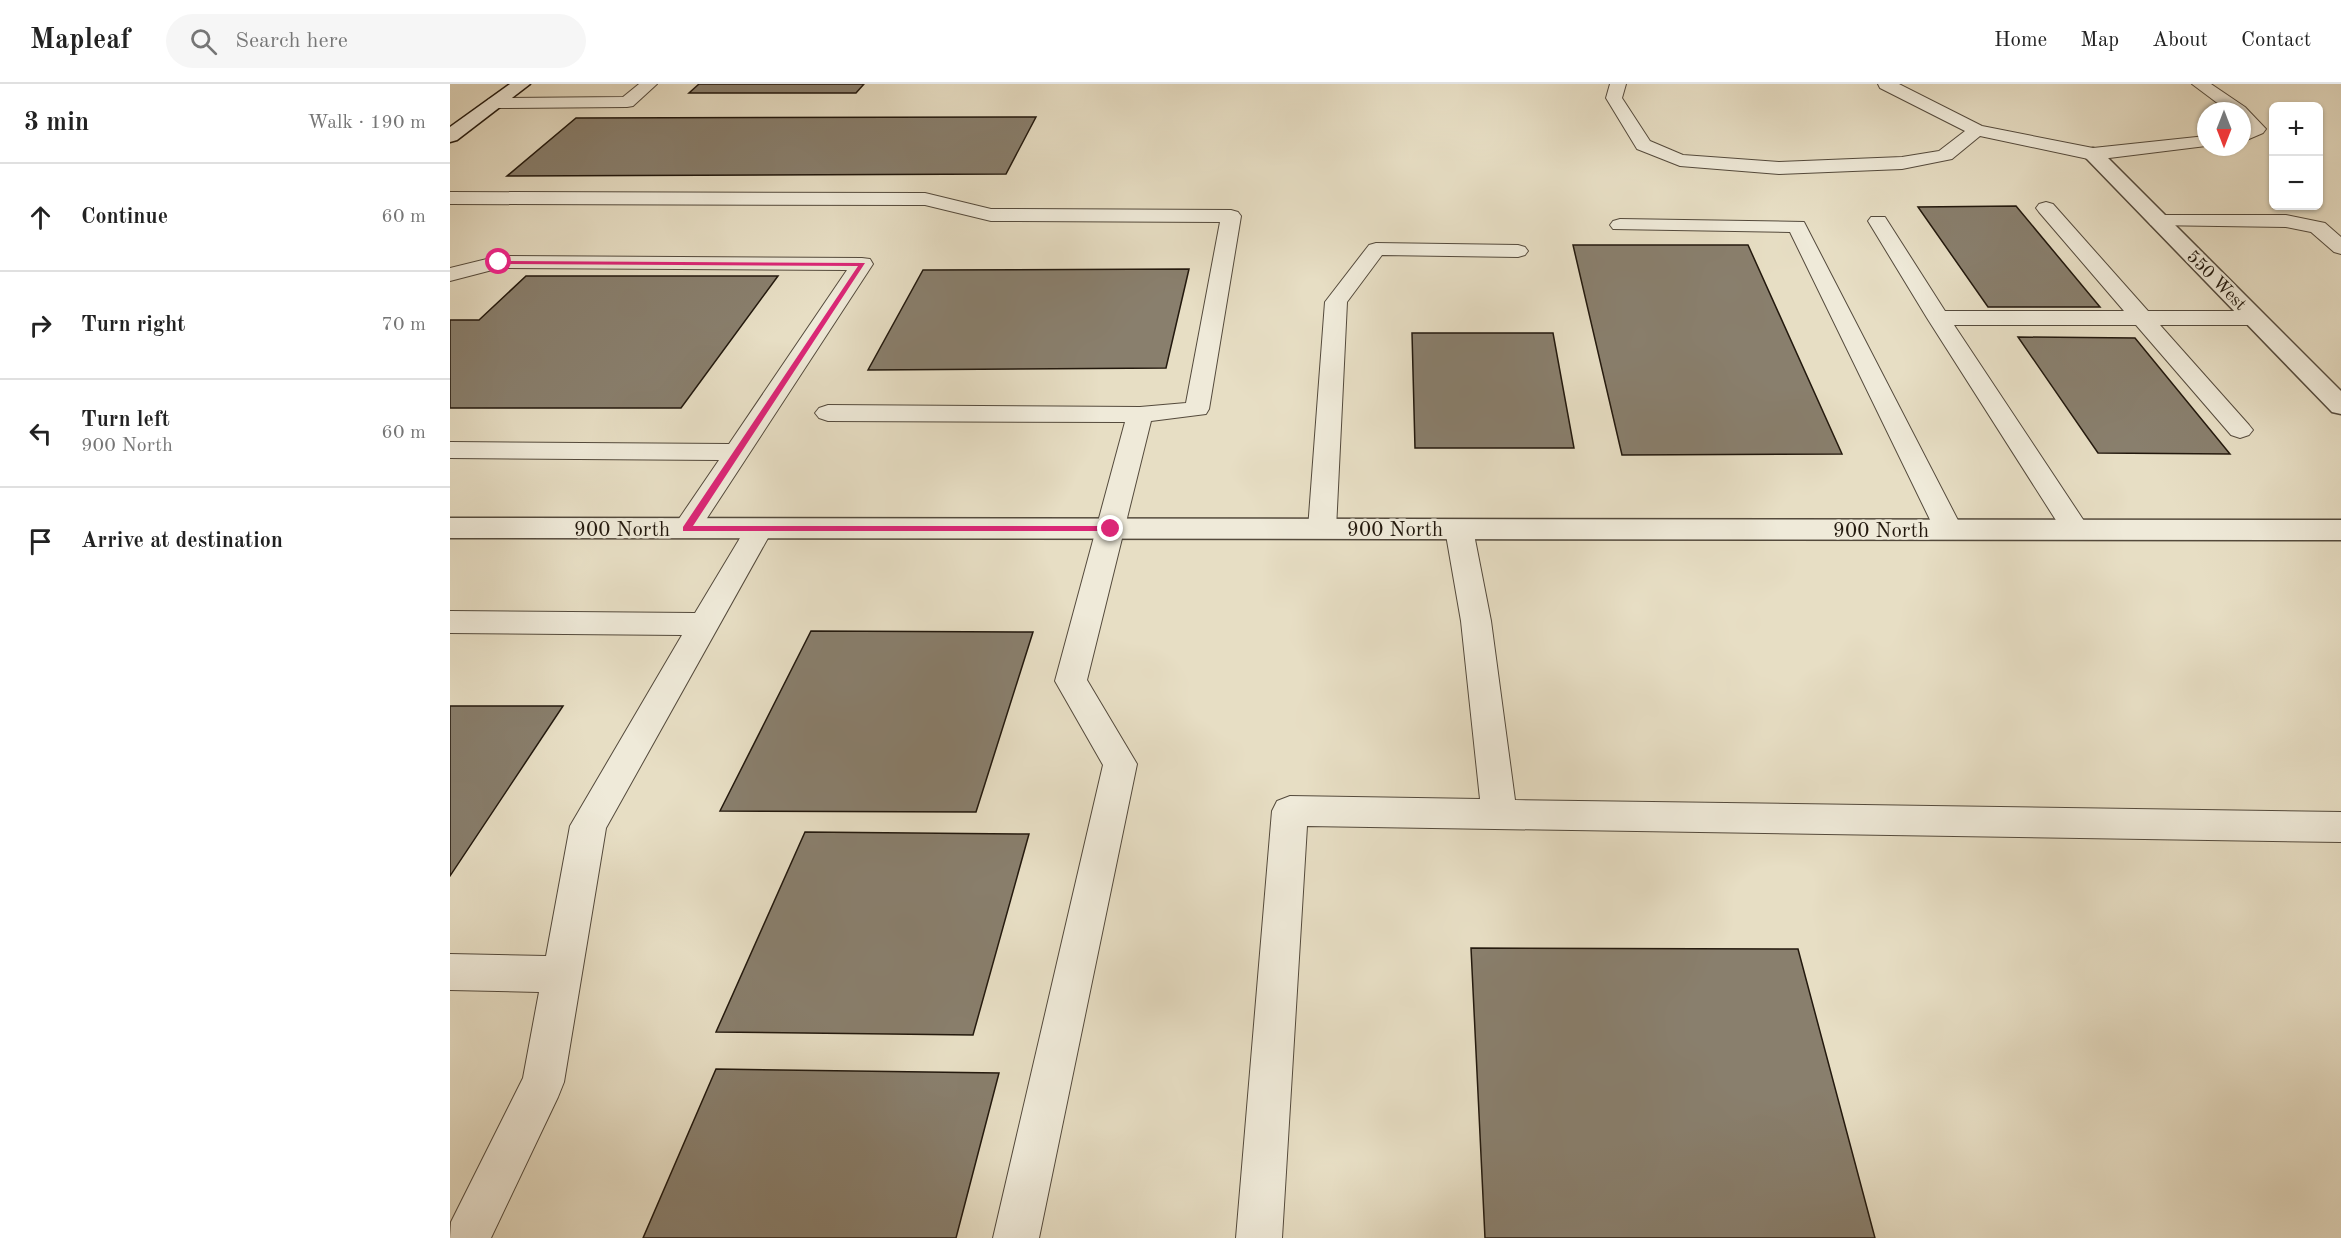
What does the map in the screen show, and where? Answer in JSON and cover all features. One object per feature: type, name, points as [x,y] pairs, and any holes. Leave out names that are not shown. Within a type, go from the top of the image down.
[{"type":"street","points":[[450,135],[521,84]]},
{"type":"street","name":"550 West","points":[[2092,154],[2341,406]]},
{"type":"street","name":"900 North","points":[[450,528],[2341,530]]},
{"type":"lane","points":[[495,103],[627,102],[649,84]]},
{"type":"lane","points":[[1618,84],[1614,98],[1643,145],[1680,160],[1779,168],[1902,163],[1945,155],[1977,130]]},
{"type":"lane","points":[[1886,84],[1977,130],[2092,154],[2197,142]]},
{"type":"lane","points":[[2200,84],[2226,102]]},
{"type":"lane","points":[[2251,123],[2257,129],[2251,132]]},
{"type":"lane","points":[[450,198],[925,199],[991,215],[1232,216],[1197,409],[1140,415],[828,413]]},
{"type":"lane","points":[[2046,208],[2240,430]]},
{"type":"lane","points":[[1878,221],[1938,318],[2076,530]]},
{"type":"lane","points":[[2158,221],[2286,221],[2318,227],[2341,248]]},
{"type":"lane","points":[[1620,225],[1797,226],[1949,530]]},
{"type":"lane","points":[[1322,529],[1336,302],[1376,249],[1518,251]]},
{"type":"lane","points":[[450,275],[499,262],[862,264],[686,529]]},
{"type":"lane","points":[[1938,318],[2254,318]]},
{"type":"lane","points":[[1016,1238],[1120,764],[1071,681],[1140,415]]},
{"type":"lane","points":[[450,450],[739,452]]},
{"type":"lane","points":[[467,1238],[543,1082],[588,826],[759,529]]},
{"type":"lane","points":[[1459,529],[1476,621],[1498,815]]},
{"type":"lane","points":[[450,622],[704,624]]},
{"type":"lane","points":[[1259,1238],[1290,811],[2341,827]]},
{"type":"lane","points":[[450,972],[562,974]]},
{"type":"building","points":[[699,84],[864,84],[856,93],[689,93]]},
{"type":"building","points":[[1036,117],[1006,174],[507,176],[576,118]]},
{"type":"building","points":[[2016,206],[2100,307],[1988,307],[1918,207]]},
{"type":"building","points":[[1573,245],[1748,245],[1842,454],[1622,455]]},
{"type":"building","points":[[1189,269],[1166,368],[868,370],[923,270]]},
{"type":"building","points":[[526,276],[778,276],[681,408],[450,408],[450,320],[479,320]]},
{"type":"building","points":[[1412,333],[1553,333],[1574,448],[1415,448]]},
{"type":"building","points":[[2018,337],[2135,338],[2230,454],[2098,453]]},
{"type":"building","points":[[811,631],[1033,632],[976,812],[720,811]]},
{"type":"building","points":[[450,706],[563,706],[450,876]]},
{"type":"building","points":[[805,832],[1029,834],[973,1035],[716,1032]]},
{"type":"building","points":[[1471,948],[1798,949],[1875,1238],[1485,1238]]},
{"type":"building","points":[[716,1069],[999,1073],[956,1238],[643,1238]]},
{"type":"route","points":[[499,262],[862,264],[686,529],[1111,529]]}]
